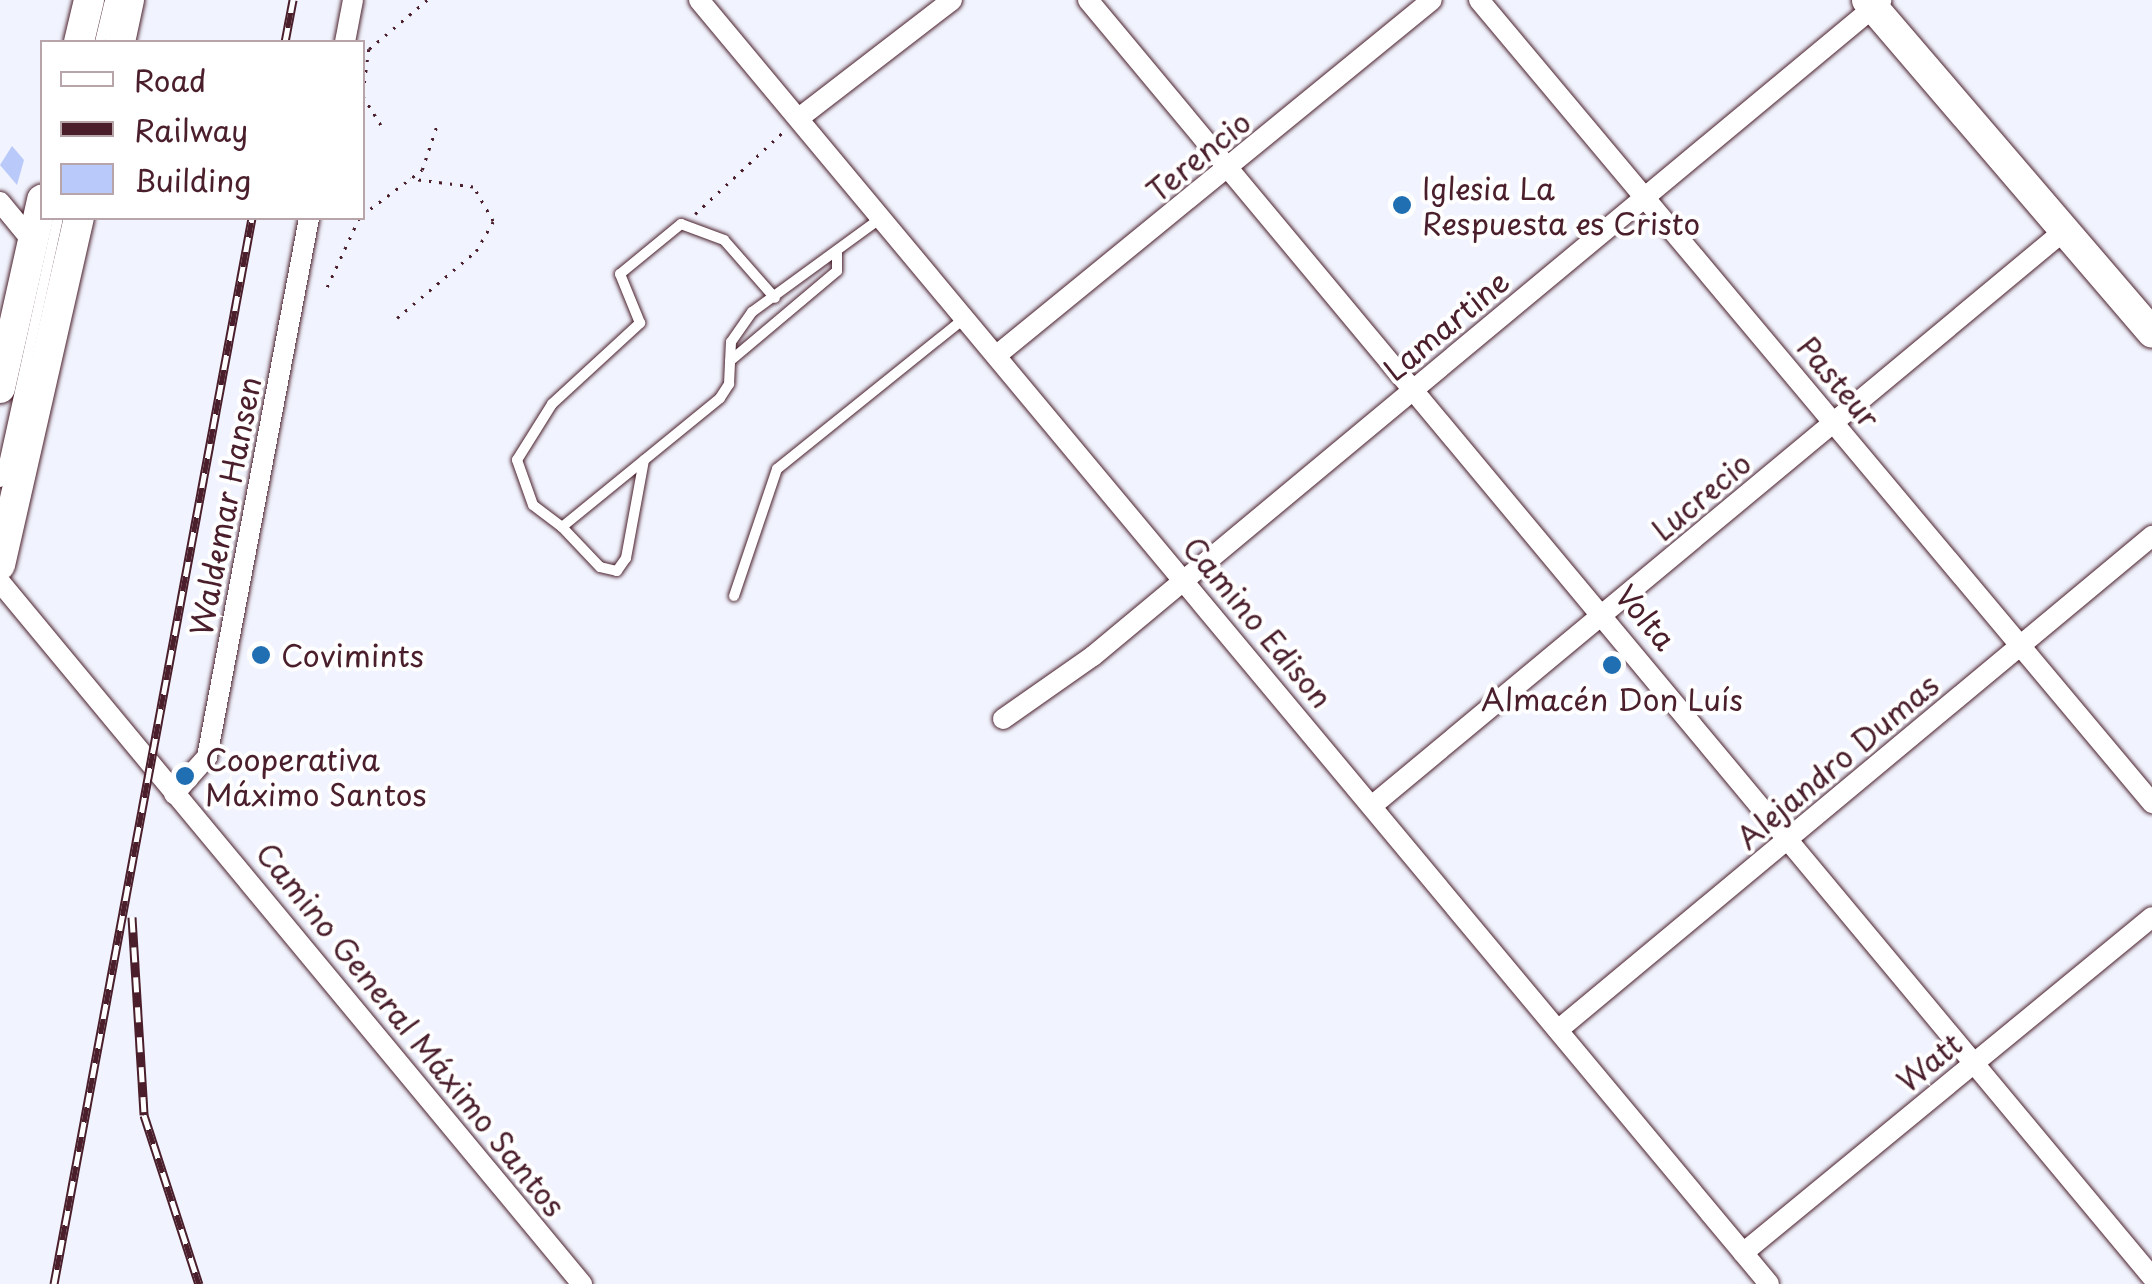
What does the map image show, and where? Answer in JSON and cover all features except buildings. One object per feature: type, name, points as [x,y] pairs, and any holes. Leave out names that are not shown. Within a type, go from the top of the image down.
[{"type":"main road","points":[[79,40],[89,0]]},
{"type":"main road","points":[[120,40],[130,0]]},
{"type":"main road","points":[[1874,2],[2152,333]]},
{"type":"main road","points":[[0,388],[40,209]]},
{"type":"main road","points":[[0,565],[80,220]]},
{"type":"street","points":[[344,40],[353,0]]},
{"type":"street","name":"Camino Edison","points":[[699,0],[1769,1284]]},
{"type":"street","points":[[799,118],[952,0]]},
{"type":"street","name":"Volta","points":[[1088,0],[1606,616],[2152,1277]]},
{"type":"street","name":"Terencio","points":[[997,354],[1229,170],[1432,0]]},
{"type":"street","name":"Pasteur","points":[[1479,0],[2152,803]]},
{"type":"street","name":"Lamartine","points":[[1004,719],[1185,580],[1646,199],[1874,2]]},
{"type":"street","points":[[0,202],[33,242]]},
{"type":"street","name":"Waldemar Hansen","points":[[174,794],[207,756],[309,220]]},
{"type":"street","name":"Lucrecio","points":[[1372,805],[1606,616],[2065,230]]},
{"type":"street","name":"Alejandro Dumas","points":[[1558,1030],[2152,536]]},
{"type":"street","name":"Camino General Máximo Santos","points":[[0,582],[582,1284]]},
{"type":"street","name":"Watt","points":[[1742,1253],[2152,917]]},
{"type":"lane","points":[[100,40],[110,0]]},
{"type":"lane","points":[[562,527],[720,398],[738,328],[882,218]]},
{"type":"lane","points":[[0,482],[58,220]]},
{"type":"lane","points":[[644,460],[623,567],[600,567],[527,492],[517,460],[523,444],[552,404],[630,337],[638,306],[620,274],[681,224],[724,240],[776,298]]},
{"type":"lane","points":[[730,360],[837,271],[837,252]]},
{"type":"lane","points":[[734,596],[778,469],[966,317]]},
{"type":"path","points":[[365,80],[369,49],[426,0]]},
{"type":"path","points":[[365,48],[369,49]]},
{"type":"path","points":[[365,99],[381,124]]},
{"type":"path","points":[[681,224],[799,118]]},
{"type":"path","points":[[365,213],[411,179],[438,122]]},
{"type":"path","points":[[397,318],[476,251],[494,221],[473,187],[411,179]]},
{"type":"path","points":[[327,288],[359,220]]},
{"type":"railway","points":[[285,40],[293,0]]},
{"type":"railway","points":[[54,1284],[252,220]]},
{"type":"railway","points":[[132,917],[144,1115],[199,1284]]},
{"type":"place","name":"Iglesia La Respuesta es Cristo","points":[[1402,205]]},
{"type":"place","name":"Covimints","points":[[261,655]]},
{"type":"place","name":"Almacén Don Luís","points":[[1612,665]]},
{"type":"place","name":"Cooperativa Máximo Santos","points":[[185,776]]}]
